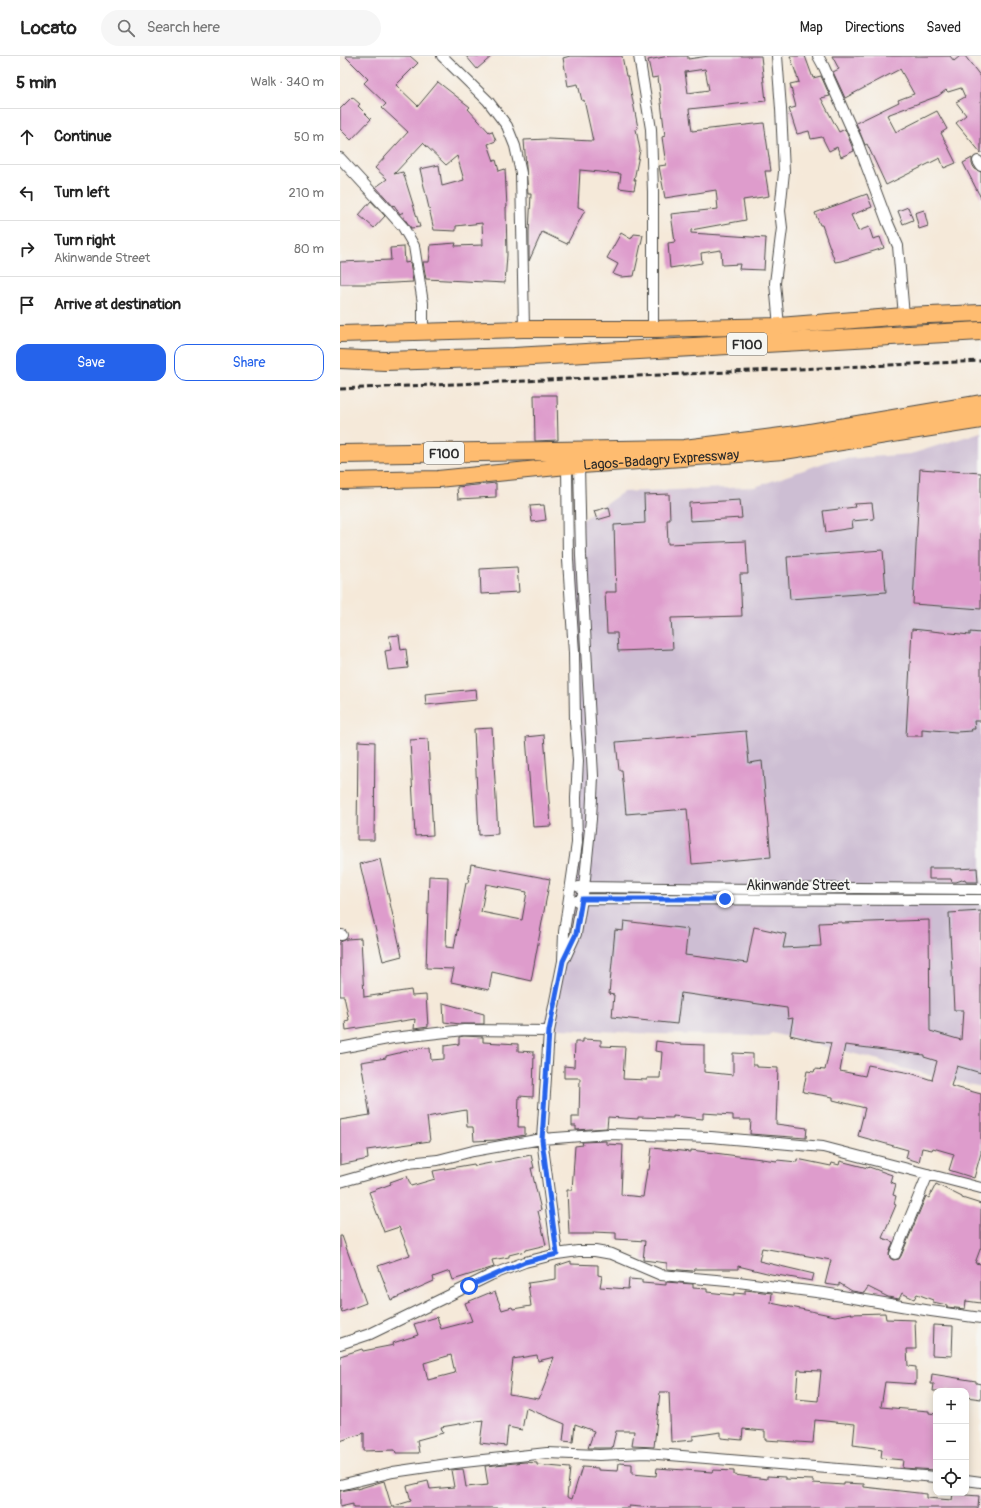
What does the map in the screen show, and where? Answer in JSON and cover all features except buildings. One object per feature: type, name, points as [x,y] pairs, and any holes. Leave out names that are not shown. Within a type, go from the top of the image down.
[{"type":"highway","name":"F100","points":[[340,359],[386,361],[514,357],[981,330]]},
{"type":"highway","name":"Lagos-Badagry Expressway","points":[[340,454],[684,449],[797,435],[981,404]]},
{"type":"main road","points":[[340,334],[423,333],[524,329],[653,329],[779,326],[904,316],[981,313]]},
{"type":"main road","name":"Lagos-Badagry Expressway","points":[[340,481],[438,479],[573,466],[784,452],[981,420]]},
{"type":"street","points":[[442,56],[488,101],[507,126],[515,146],[520,173],[524,329]]},
{"type":"street","points":[[639,56],[651,129],[653,192],[653,329]]},
{"type":"street","points":[[777,56],[782,109],[784,172],[780,211],[782,228],[775,283],[779,326]]},
{"type":"street","points":[[818,56],[857,141],[898,246],[904,316]]},
{"type":"street","points":[[340,158],[383,204],[402,227],[414,246],[423,303],[423,333]]},
{"type":"street","points":[[557,1254],[542,1140],[549,1031],[563,961],[567,904],[577,843],[576,798],[578,762],[575,721],[574,653],[568,560],[573,466]]},
{"type":"street","points":[[563,961],[576,934],[584,888],[591,819],[593,776],[581,563],[573,466]]},
{"type":"street","name":"Akinwande Street","points":[[570,887],[981,889]]},
{"type":"street","name":"Akinwande Street","points":[[567,904],[582,899],[981,900]]},
{"type":"street","points":[[340,1048],[393,1038],[464,1030],[549,1031]]},
{"type":"street","points":[[340,1182],[408,1163],[438,1160],[473,1151],[542,1140],[608,1134],[711,1137],[823,1147],[981,1188]]},
{"type":"street","points":[[895,1254],[928,1174]]},
{"type":"street","points":[[340,1344],[370,1334],[491,1275],[525,1262],[557,1254],[578,1251],[595,1251],[612,1254],[661,1275],[738,1282],[824,1293],[981,1318]]},
{"type":"street","points":[[340,1485],[393,1472],[455,1463],[547,1453],[599,1455],[646,1453],[933,1477]]},
{"type":"street","points":[[969,1480],[981,1482]]},
{"type":"shaded area","points":[[981,432],[981,1087],[904,1069],[879,1060],[772,1033],[767,1036],[656,1034],[544,1028],[569,930],[576,889],[571,528],[623,492],[755,487],[832,460],[911,454]]},
{"type":"railway","points":[[340,389],[981,361]]},
{"type":"route","points":[[469,1286],[491,1275],[525,1262],[557,1254],[542,1140],[549,1031],[563,961],[576,934],[582,899],[725,899]]}]
